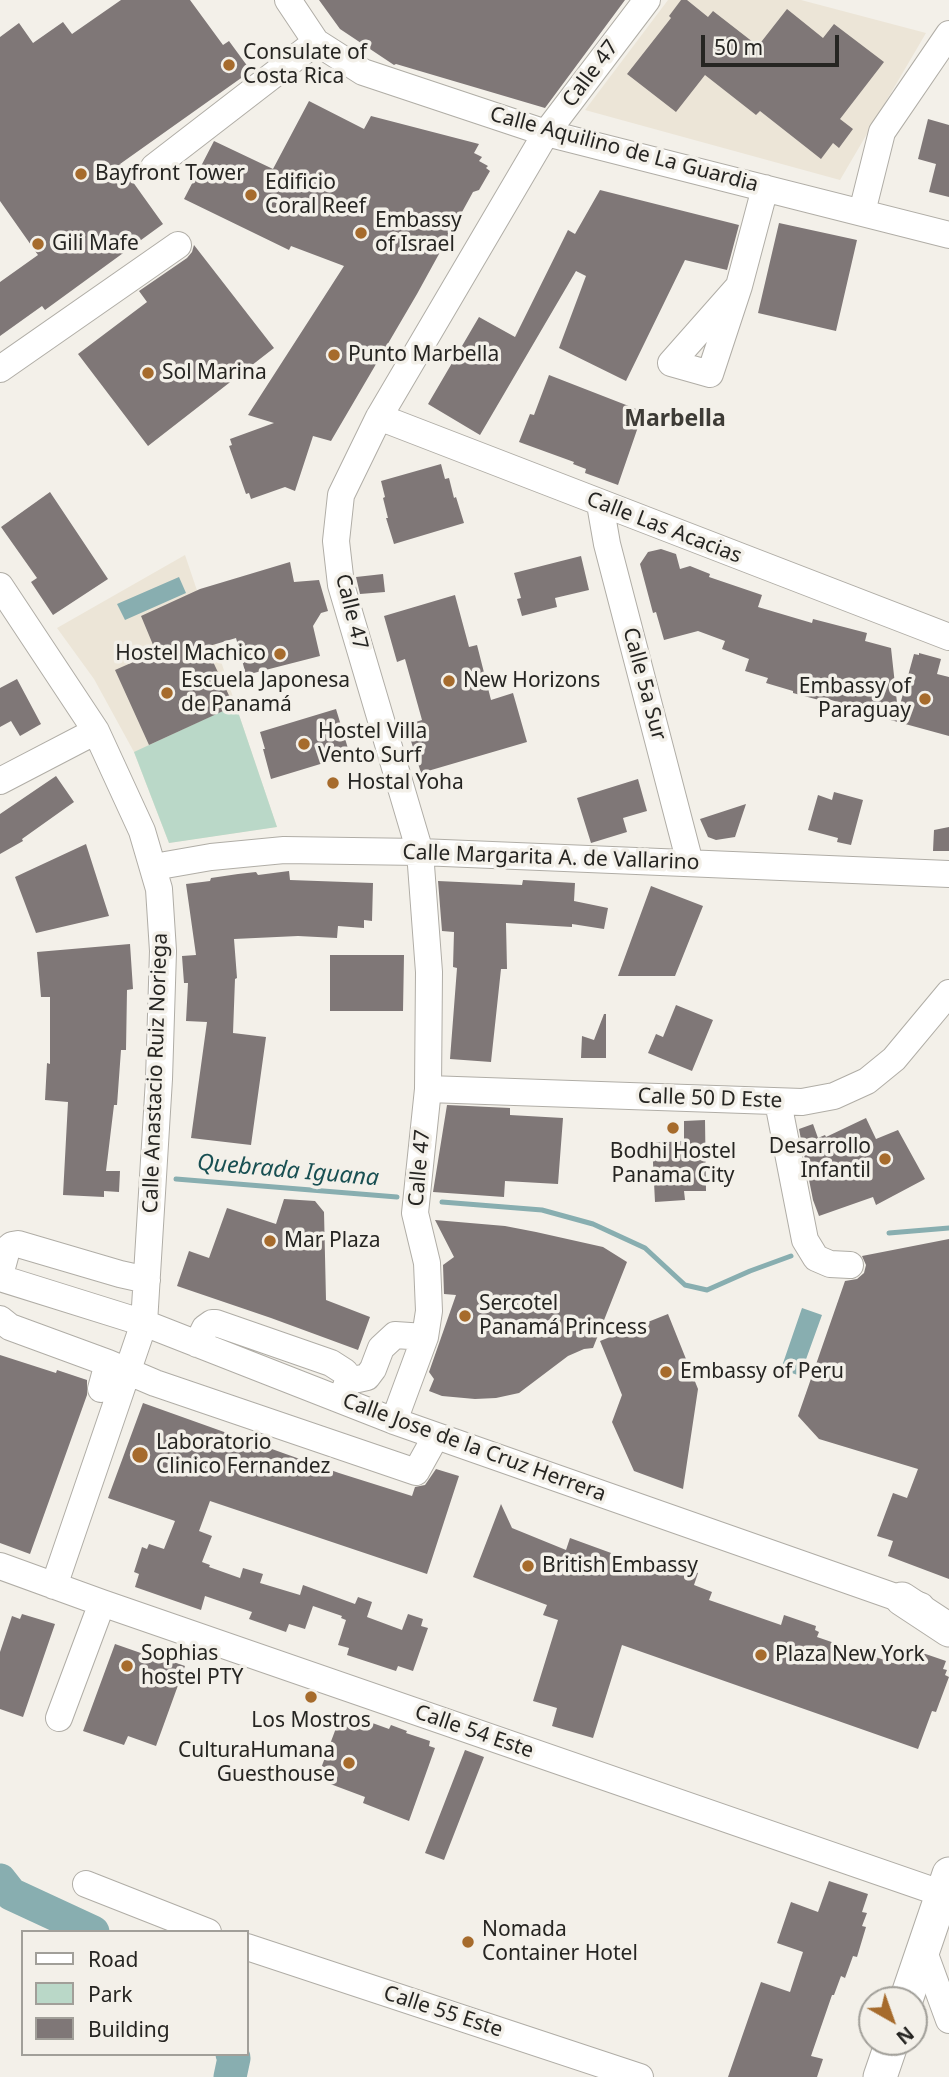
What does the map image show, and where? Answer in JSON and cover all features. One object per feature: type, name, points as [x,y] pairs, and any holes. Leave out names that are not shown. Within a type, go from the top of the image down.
[{"type":"main road","points":[[902,1599],[949,1630]]},
{"type":"main road","points":[[912,1986],[934,1939],[947,1888]]},
{"type":"main road","points":[[880,2077],[887,2056]]},
{"type":"street","name":"Calle Aquilino de La Guardia","points":[[288,0],[316,42],[363,72],[546,133],[949,234]]},
{"type":"street","name":"Calle 47","points":[[394,1421],[425,1337],[429,1311],[427,1263],[415,1213],[428,1089],[429,972],[419,852],[341,585],[337,541],[341,495],[379,417],[546,133],[647,0]]},
{"type":"street","points":[[862,212],[882,132],[949,34]]},
{"type":"street","points":[[154,167],[316,42]]},
{"type":"street","points":[[739,286],[765,188]]},
{"type":"street","points":[[0,369],[178,245]]},
{"type":"street","name":"Calle Las Acacias","points":[[379,417],[949,637]]},
{"type":"street","name":"Calle 5a Sur","points":[[600,504],[607,544],[690,863]]},
{"type":"street","name":"Calle Anastacio Ruiz Noriega","points":[[0,586],[96,731],[142,831],[159,889],[163,951],[159,1079],[144,1323],[118,1367],[54,1586]]},
{"type":"street","points":[[0,781],[96,731]]},
{"type":"street","name":"Calle Margarita A. de Vallarino","points":[[154,867],[211,857],[284,850],[419,852],[949,874]]},
{"type":"street","name":"Calle 50 D Este","points":[[428,1089],[802,1102],[834,1096],[867,1082],[894,1059],[949,993]]},
{"type":"street","points":[[778,1102],[805,1240],[816,1258],[830,1264],[850,1265]]},
{"type":"street","points":[[0,1277],[7,1249],[18,1244],[147,1280]]},
{"type":"street","name":"Calle Jose de la Cruz Herrera","points":[[0,1277],[144,1323],[197,1344],[344,1389],[394,1421],[949,1616]]},
{"type":"street","points":[[0,1319],[10,1328],[155,1383],[416,1472],[436,1436]]},
{"type":"street","points":[[344,1389],[358,1379],[367,1377],[381,1348],[395,1335],[425,1337]]},
{"type":"street","points":[[101,1389],[118,1367]]},
{"type":"street","name":"Calle 54 Este","points":[[0,1566],[102,1603],[947,1888]]},
{"type":"street","points":[[59,1718],[102,1603]]},
{"type":"street","points":[[86,1884],[203,1930]]},
{"type":"street","points":[[934,1939],[949,2016]]},
{"type":"street","name":"Calle 55 Este","points":[[248,1947],[640,2077]]},
{"type":"shaded area","points":[[668,0],[801,0],[926,33],[840,180],[585,110]]},
{"type":"shaded area","name":"Escuela Japonesa de Panamá","points":[[185,555],[277,827],[169,843],[134,752],[94,679],[57,628]]},
{"type":"green space","points":[[236,706],[277,827],[169,843],[134,752]]},
{"type":"water","points":[[179,577],[186,593],[125,620],[117,604]]},
{"type":"water","points":[[802,1308],[822,1315],[800,1376],[781,1369]]},
{"type":"building","points":[[121,0],[190,0],[223,45],[229,41],[251,71],[120,164],[163,224],[45,310],[42,306],[0,336],[0,282],[38,255],[0,201],[0,37],[19,23],[33,43],[63,22],[72,34]]},
{"type":"building","points":[[319,0],[625,0],[545,108],[394,65],[340,29]]},
{"type":"building","points":[[681,0],[687,0],[708,17],[713,11],[758,46],[787,9],[823,38],[834,24],[884,62],[840,119],[853,129],[839,148],[833,143],[821,159],[760,111],[756,115],[705,75],[676,112],[627,74],[671,18],[669,16]]},
{"type":"building","points":[[309,101],[364,129],[371,116],[479,144],[474,153],[482,157],[479,161],[488,166],[486,168],[490,171],[479,190],[473,192],[331,441],[313,436],[295,491],[285,487],[251,499],[249,493],[246,494],[229,446],[232,445],[230,439],[274,423],[248,415],[344,266],[291,246],[289,250],[184,199],[214,141],[273,169]]},
{"type":"building","points":[[928,119],[949,125],[949,197],[929,192],[936,164],[918,159]]},
{"type":"building","points":[[600,190],[739,225],[727,270],[685,260],[626,381],[559,348],[586,276],[576,271],[480,435],[428,404],[479,317],[515,337],[568,230],[575,234]]},
{"type":"building","points":[[779,223],[857,240],[836,331],[758,313]]},
{"type":"building","points":[[194,245],[274,348],[148,446],[78,354],[147,302],[139,291],[187,258]]},
{"type":"building","points":[[549,375],[639,410],[633,425],[638,427],[618,485],[585,473],[586,469],[573,464],[574,462],[519,442],[530,414],[534,415]]},
{"type":"building","points":[[441,464],[445,479],[449,478],[464,523],[394,544],[386,518],[381,481]]},
{"type":"building","points":[[50,492],[108,579],[53,615],[31,582],[37,578],[1,527]]},
{"type":"building","points":[[661,549],[676,554],[680,569],[690,566],[710,574],[709,577],[762,595],[758,607],[812,623],[813,619],[867,633],[865,641],[891,648],[898,712],[914,654],[941,659],[937,674],[949,677],[949,736],[876,716],[875,721],[857,716],[859,708],[831,700],[830,703],[766,683],[768,678],[745,671],[749,659],[722,649],[725,641],[698,631],[664,640],[656,612],[653,613],[640,564],[648,552]]},
{"type":"building","points":[[581,556],[589,590],[555,598],[557,607],[522,616],[517,599],[521,598],[514,573]]},
{"type":"building","points":[[290,562],[294,582],[319,580],[328,611],[321,613],[313,626],[320,656],[246,675],[236,638],[206,647],[234,706],[149,745],[115,670],[156,652],[141,616],[200,589]]},
{"type":"building","points":[[383,574],[385,592],[360,594],[356,577]]},
{"type":"building","points":[[455,595],[469,647],[477,645],[491,700],[513,693],[527,742],[421,773],[406,725],[422,720],[405,659],[397,662],[384,616]]},
{"type":"building","points":[[17,679],[41,724],[20,736],[11,721],[0,727],[0,688]]},
{"type":"building","name":"Hostel Villa Vento Surf","points":[[336,709],[350,755],[271,779],[260,732]]},
{"type":"building","points":[[56,776],[74,802],[22,839],[23,841],[0,854],[0,814]]},
{"type":"building","points":[[638,779],[647,811],[623,818],[627,832],[591,843],[577,798]]},
{"type":"building","points":[[834,792],[863,800],[851,845],[837,842],[838,838],[808,830],[818,795],[832,800]]},
{"type":"building","points":[[746,804],[735,837],[716,840],[708,837],[700,819]]},
{"type":"building","points":[[949,827],[949,851],[933,851],[934,830]]},
{"type":"building","points":[[86,844],[109,916],[36,933],[15,877]]},
{"type":"building","points":[[289,871],[290,880],[373,883],[372,921],[364,920],[364,928],[338,926],[337,938],[298,936],[234,939],[237,978],[233,1033],[266,1037],[251,1145],[191,1138],[207,1022],[186,1021],[188,983],[184,983],[182,956],[196,955],[186,884],[238,874],[256,872],[258,875]]},
{"type":"building","points":[[523,880],[575,883],[574,901],[608,908],[604,929],[572,924],[572,927],[506,923],[507,969],[501,969],[491,1062],[450,1059],[457,968],[453,967],[454,932],[442,931],[438,881],[522,885]]},
{"type":"building","points":[[651,886],[703,906],[675,976],[618,976]]},
{"type":"building","points":[[130,944],[133,989],[127,990],[126,1050],[121,1050],[117,1105],[114,1105],[106,1171],[120,1171],[119,1192],[104,1191],[104,1197],[63,1195],[68,1102],[45,1100],[47,1063],[50,1064],[50,997],[41,997],[37,952]]},
{"type":"building","points":[[330,955],[404,955],[403,1011],[330,1011]]},
{"type":"building","points":[[676,1005],[713,1020],[692,1071],[648,1053],[656,1034],[663,1037]]},
{"type":"building","points":[[604,1014],[606,1058],[581,1058],[582,1036],[594,1040]]},
{"type":"building","points":[[447,1105],[510,1108],[510,1115],[563,1118],[558,1184],[505,1181],[504,1197],[433,1192]]},
{"type":"building","points":[[866,1118],[876,1139],[898,1130],[925,1179],[876,1205],[873,1197],[819,1216],[813,1200],[799,1129],[813,1124],[818,1138],[825,1135],[826,1137]]},
{"type":"building","points":[[705,1120],[706,1191],[684,1191],[685,1200],[655,1202],[652,1143],[684,1141],[684,1121]]},
{"type":"building","points":[[284,1199],[315,1201],[324,1212],[326,1300],[370,1317],[358,1350],[177,1286],[189,1251],[209,1258],[227,1208],[276,1224]]},
{"type":"building","points":[[435,1220],[505,1226],[536,1232],[603,1247],[627,1262],[593,1348],[568,1356],[519,1393],[475,1399],[442,1396],[429,1391],[434,1379],[429,1372],[456,1295],[444,1294],[443,1265],[454,1257]]},
{"type":"building","points":[[949,1239],[949,1579],[888,1556],[893,1541],[877,1536],[893,1493],[907,1498],[918,1469],[819,1439],[798,1416],[845,1281],[857,1279],[864,1273],[866,1265],[862,1256]]},
{"type":"building","points":[[668,1314],[698,1389],[683,1489],[634,1471],[612,1422],[622,1395],[600,1341]]},
{"type":"building","points":[[0,1355],[87,1380],[87,1395],[30,1554],[0,1543]]},
{"type":"building","points":[[143,1403],[339,1473],[412,1496],[415,1487],[425,1485],[436,1469],[459,1476],[427,1574],[210,1501],[199,1531],[212,1536],[202,1562],[210,1565],[209,1567],[240,1578],[243,1568],[263,1574],[260,1583],[300,1595],[303,1585],[355,1604],[358,1597],[372,1602],[367,1617],[402,1630],[408,1614],[423,1619],[421,1626],[428,1628],[413,1671],[398,1666],[396,1671],[347,1655],[349,1648],[338,1645],[346,1620],[341,1618],[342,1616],[313,1606],[305,1629],[289,1624],[286,1632],[249,1619],[252,1612],[205,1596],[201,1610],[135,1587],[139,1574],[134,1572],[142,1547],[147,1549],[149,1544],[164,1549],[175,1521],[108,1498]]},
{"type":"building","points":[[501,1504],[512,1528],[566,1550],[570,1538],[655,1569],[659,1559],[698,1573],[694,1585],[712,1592],[709,1600],[781,1625],[784,1615],[816,1626],[815,1630],[819,1632],[817,1637],[893,1663],[911,1649],[946,1661],[943,1669],[947,1670],[945,1675],[949,1677],[936,1712],[932,1711],[918,1749],[622,1645],[593,1738],[552,1726],[557,1708],[533,1701],[558,1620],[543,1615],[547,1605],[473,1577]]},
{"type":"building","points":[[22,1614],[55,1624],[23,1717],[0,1709],[0,1652],[12,1616],[20,1619]]},
{"type":"building","points":[[115,1644],[185,1666],[156,1746],[128,1736],[124,1745],[83,1731]]},
{"type":"building","points":[[342,1712],[389,1729],[391,1725],[407,1731],[406,1733],[430,1741],[429,1746],[435,1748],[409,1821],[363,1803],[365,1797],[317,1779]]},
{"type":"building","points":[[465,1750],[484,1757],[444,1860],[425,1853]]},
{"type":"building","points":[[829,1881],[868,1894],[862,1912],[867,1913],[862,1926],[866,1927],[857,1957],[853,1956],[845,1978],[841,1976],[832,1995],[811,2056],[823,2059],[817,2077],[728,2077],[761,1982],[790,1992],[803,1952],[777,1943],[791,1902],[818,1912]]},
{"type":"waterway","name":"Quebrada Iguana","points":[[176,1179],[397,1197]]},
{"type":"waterway","name":"Quebrada Iguana","points":[[442,1202],[542,1210],[593,1224],[645,1248],[685,1285],[707,1290],[791,1256]]},
{"type":"waterway","name":"Quebrada Iguana","points":[[889,1233],[949,1228]]},
{"type":"waterway","points":[[0,1880],[11,1894],[89,1930]]},
{"type":"waterway","points":[[230,2077],[233,2056]]},
{"type":"place","name":"Consulate of Costa Rica","points":[[229,65]]},
{"type":"place","name":"Bayfront Tower","points":[[81,174]]},
{"type":"place","name":"Edificio Coral Reef","points":[[251,195]]},
{"type":"place","name":"Embassy of Israel","points":[[361,233]]},
{"type":"place","name":"Gili Mafe","points":[[38,244]]},
{"type":"place","name":"Punto Marbella","points":[[334,355]]},
{"type":"place","name":"Sol Marina","points":[[148,373]]},
{"type":"place","name":"Hostel Machico","points":[[280,654]]},
{"type":"place","name":"New Horizons","points":[[449,681]]},
{"type":"place","name":"Escuela Japonesa de Panamá","points":[[167,693]]},
{"type":"place","name":"Embassy of Paraguay","points":[[925,699]]},
{"type":"place","name":"Hostel Villa Vento Surf","points":[[304,744]]},
{"type":"place","name":"Hostal Yoha","points":[[333,783]]},
{"type":"place","name":"Bodhi Hostel Panama City","points":[[673,1128]]},
{"type":"place","name":"Desarrollo Infantil","points":[[885,1159]]},
{"type":"place","name":"Mar Plaza","points":[[270,1241]]},
{"type":"place","name":"Sercotel Panamá Princess","points":[[465,1316]]},
{"type":"place","name":"Embassy of Peru","points":[[666,1372]]},
{"type":"place","name":"Laboratorio Clinico Fernandez","points":[[140,1455]]},
{"type":"place","name":"British Embassy","points":[[528,1566]]},
{"type":"place","name":"Plaza New York","points":[[761,1655]]},
{"type":"place","name":"Sophias hostel PTY","points":[[127,1666]]},
{"type":"place","name":"Los Mostros","points":[[311,1697]]},
{"type":"place","name":"CulturaHumana Guesthouse","points":[[349,1763]]},
{"type":"place","name":"Nomada Container Hotel","points":[[468,1942]]},
{"type":"district","name":"Marbella","points":[[675,419]]}]
